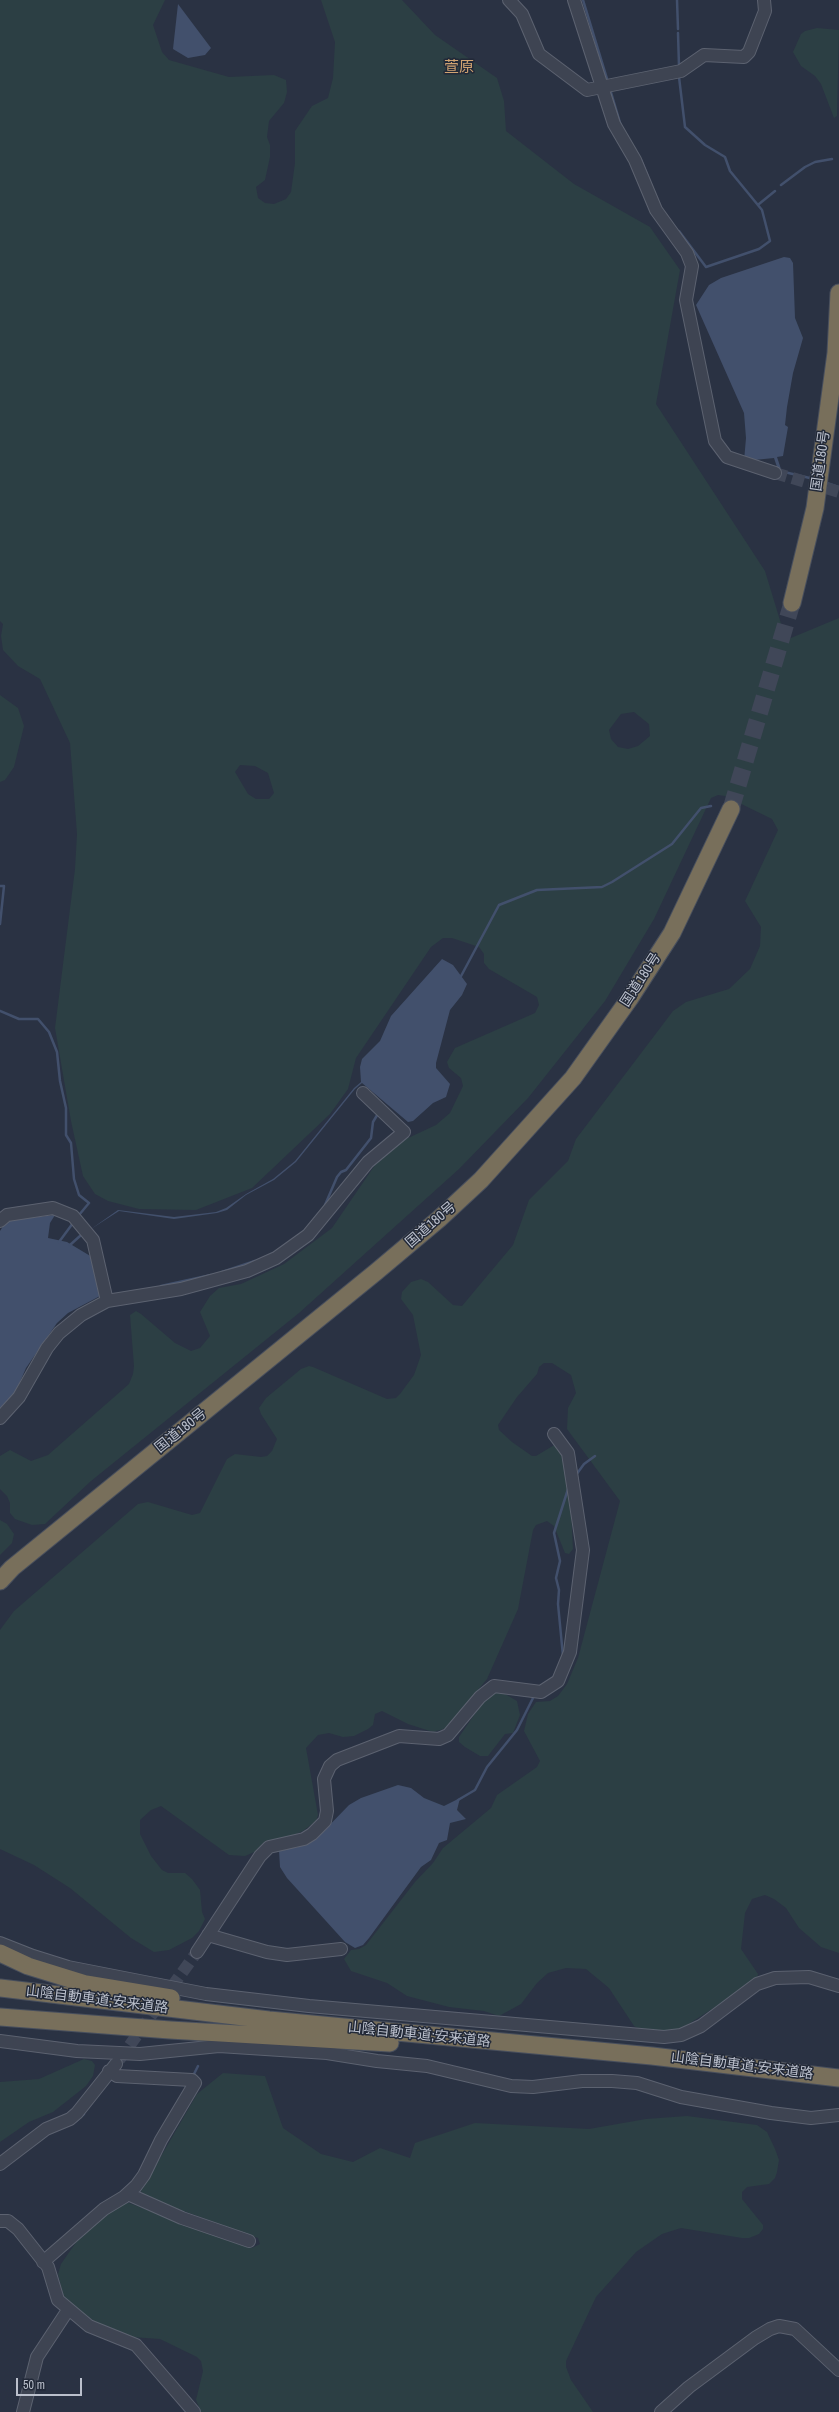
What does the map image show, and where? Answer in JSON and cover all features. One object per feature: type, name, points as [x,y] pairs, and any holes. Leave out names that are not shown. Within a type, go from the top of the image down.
[{"type":"highway","name":"国道180号","points":[[792,602],[815,508],[836,353],[839,293]]},
{"type":"highway","name":"国道180号","points":[[0,1581],[31,1553],[376,1272],[439,1219],[481,1180],[573,1078],[630,998],[672,933],[731,809]]},
{"type":"highway","name":"国道180号","points":[[0,1591],[31,1553]]},
{"type":"highway","points":[[0,1953],[28,1966],[86,1984],[183,2000],[403,2030],[438,2037]]},
{"type":"highway","name":"山陰自動車道;安来道路","points":[[0,1988],[246,2018],[526,2046],[652,2056],[839,2078]]},
{"type":"highway","points":[[0,2017],[322,2040],[526,2046]]},
{"type":"street","points":[[509,0],[522,14],[539,54],[587,90],[681,71],[704,55],[744,58],[749,52],[766,11],[764,0]]},
{"type":"street","points":[[574,0],[601,87],[616,128],[635,160],[656,210],[687,253],[692,266],[686,300],[714,441],[727,457],[775,473]]},
{"type":"street","points":[[0,1418],[19,1397],[38,1361],[59,1333],[82,1315],[107,1301],[181,1289],[232,1275],[264,1264],[297,1244],[318,1225],[368,1162],[404,1132],[363,1093]]},
{"type":"street","points":[[0,1221],[7,1216],[53,1208],[73,1216],[93,1240],[107,1301]]},
{"type":"street","points":[[197,1952],[260,1856],[270,1848],[304,1839],[322,1825],[327,1811],[324,1779],[330,1766],[337,1760],[399,1736],[439,1739],[448,1735],[480,1697],[494,1686],[541,1692],[558,1681],[570,1652],[582,1550],[568,1453],[554,1434]]},
{"type":"street","points":[[208,1935],[267,1952],[287,1955],[341,1949]]},
{"type":"street","points":[[0,1943],[33,1956],[68,1967],[206,1994],[308,2006],[664,2037],[681,2035],[701,2026],[757,1984],[775,1978],[809,1978],[823,1980],[839,1986]]},
{"type":"street","points":[[0,2041],[77,2051],[140,2054],[219,2046],[327,2053],[377,2061],[427,2066],[511,2086],[533,2087],[582,2081],[612,2081],[637,2084],[681,2097],[770,2113],[811,2118],[839,2115]]},
{"type":"street","points":[[0,2164],[46,2128],[70,2119],[77,2113],[113,2067],[117,2076],[195,2081],[193,2090],[161,2140],[144,2176],[128,2194],[104,2209],[43,2262]]},
{"type":"street","points":[[128,2194],[182,2218],[249,2241]]},
{"type":"street","points":[[0,2221],[8,2222],[18,2229],[50,2272],[58,2300],[68,2310],[89,2326],[136,2345],[194,2412]]},
{"type":"street","points":[[23,2412],[37,2357],[68,2310]]},
{"type":"street","points":[[661,2412],[689,2387],[770,2328],[779,2326],[795,2329],[839,2370]]},
{"type":"green space","points":[[0,0],[165,0],[153,25],[162,52],[169,60],[229,77],[274,75],[286,80],[287,92],[284,103],[269,121],[267,137],[270,145],[270,157],[265,180],[256,187],[258,198],[265,203],[274,204],[286,199],[291,192],[295,163],[295,131],[312,106],[328,98],[333,78],[335,42],[321,0],[402,0],[435,35],[497,78],[504,101],[506,131],[574,184],[650,227],[680,270],[656,404],[765,571],[786,640],[839,618],[839,1953],[821,1947],[799,1928],[786,1908],[774,1899],[765,1895],[752,1899],[745,1913],[741,1949],[758,1974],[756,1981],[676,2032],[641,2030],[634,2026],[609,1988],[586,1969],[566,1968],[548,1973],[537,1983],[521,2004],[499,2016],[484,2011],[449,2007],[407,1996],[387,1983],[351,1971],[344,1959],[351,1950],[359,1949],[366,1945],[415,1882],[433,1863],[443,1848],[491,1808],[497,1795],[537,1767],[540,1761],[524,1731],[528,1714],[536,1702],[550,1701],[558,1696],[567,1684],[578,1658],[620,1501],[567,1429],[568,1408],[576,1393],[571,1375],[552,1363],[544,1363],[539,1367],[537,1374],[517,1397],[498,1425],[499,1430],[512,1442],[532,1456],[536,1456],[556,1444],[563,1454],[571,1509],[573,1549],[569,1554],[565,1553],[554,1526],[547,1521],[536,1525],[533,1530],[518,1609],[487,1679],[447,1728],[433,1732],[408,1724],[382,1711],[375,1714],[373,1725],[354,1736],[343,1737],[329,1733],[318,1735],[306,1748],[318,1815],[316,1821],[303,1831],[245,1856],[229,1855],[161,1806],[151,1810],[140,1820],[140,1834],[151,1856],[162,1870],[168,1873],[185,1873],[192,1879],[200,1890],[202,1912],[205,1919],[199,1931],[192,1938],[169,1950],[154,1952],[131,1938],[70,1888],[34,1865],[0,1849],[0,1630],[14,1611],[138,1504],[148,1502],[192,1515],[200,1513],[227,1459],[235,1454],[261,1457],[267,1456],[272,1451],[277,1439],[261,1414],[259,1408],[266,1398],[301,1369],[309,1366],[313,1367],[387,1399],[396,1398],[400,1394],[414,1375],[421,1355],[413,1315],[401,1299],[402,1292],[411,1282],[421,1279],[428,1282],[453,1305],[462,1306],[513,1245],[529,1200],[568,1161],[576,1139],[673,1011],[686,1002],[729,989],[750,969],[760,946],[761,927],[745,901],[778,830],[772,819],[725,796],[718,795],[711,798],[654,919],[605,1001],[528,1098],[459,1169],[299,1313],[91,1481],[45,1524],[32,1525],[15,1519],[10,1513],[10,1503],[7,1496],[0,1489],[0,1456],[10,1450],[31,1461],[48,1455],[129,1384],[134,1366],[130,1315],[136,1311],[175,1343],[191,1351],[200,1348],[210,1336],[200,1312],[210,1296],[219,1288],[241,1284],[284,1264],[332,1228],[375,1165],[406,1139],[436,1125],[450,1113],[463,1086],[461,1078],[449,1068],[447,1062],[455,1048],[535,1013],[539,1005],[537,997],[489,969],[484,963],[484,954],[479,947],[452,938],[443,938],[431,947],[356,1058],[348,1089],[330,1114],[252,1188],[196,1210],[139,1209],[108,1201],[95,1194],[83,1176],[71,1121],[55,1028],[75,869],[77,834],[70,743],[40,679],[18,666],[3,650],[1,636],[3,624],[0,621]],"holes":[[[634,712],[649,724],[650,736],[638,746],[628,749],[618,747],[611,739],[609,730],[621,714]],[[240,765],[255,766],[268,773],[274,793],[269,799],[256,799],[248,794],[235,772]]]},
{"type":"green space","points":[[817,28],[839,30],[837,116],[834,118],[821,84],[815,76],[801,66],[793,52],[801,34],[805,31]]},
{"type":"green space","points":[[0,695],[18,708],[24,726],[14,767],[5,780],[0,782]]},
{"type":"green space","points":[[0,1520],[7,1524],[14,1534],[12,1543],[0,1555]]},
{"type":"green space","points":[[500,1691],[517,1701],[520,1715],[513,1733],[505,1734],[488,1756],[480,1756],[459,1742],[459,1737],[489,1693]]},
{"type":"green space","points":[[84,2059],[92,2061],[95,2065],[93,2076],[86,2086],[53,2112],[29,2122],[0,2142],[0,2082],[39,2079]]},
{"type":"green space","points":[[223,2073],[265,2076],[283,2128],[321,2154],[353,2162],[380,2148],[410,2158],[415,2143],[475,2123],[589,2129],[646,2119],[687,2116],[757,2125],[767,2132],[775,2149],[779,2160],[777,2172],[775,2178],[769,2184],[747,2187],[742,2192],[742,2199],[763,2225],[763,2229],[759,2234],[749,2238],[742,2238],[681,2228],[662,2234],[636,2252],[596,2297],[566,2361],[566,2367],[571,2380],[593,2412],[201,2412],[196,2400],[203,2371],[201,2361],[197,2357],[160,2339],[131,2337],[103,2326],[81,2314],[64,2298],[58,2274],[61,2264],[77,2241],[117,2206],[126,2202],[252,2248],[260,2244],[258,2238],[145,2197],[141,2191],[197,2094]]},
{"type":"water","points":[[178,4],[211,48],[205,55],[188,58],[173,49]]},
{"type":"water","points":[[784,257],[790,258],[793,263],[795,318],[803,338],[793,373],[787,407],[785,425],[788,427],[783,456],[777,457],[781,469],[778,470],[774,458],[744,461],[746,438],[744,413],[696,305],[709,285],[721,278]]},
{"type":"water","points":[[442,959],[453,965],[467,984],[462,995],[450,1010],[436,1063],[436,1068],[450,1084],[446,1097],[433,1103],[413,1121],[408,1122],[362,1083],[355,1089],[296,1162],[274,1180],[246,1195],[227,1210],[217,1213],[174,1219],[119,1211],[91,1229],[118,1210],[174,1217],[216,1212],[226,1208],[246,1194],[273,1179],[295,1161],[354,1088],[361,1082],[360,1067],[362,1059],[380,1041],[391,1016]]},
{"type":"water","points":[[55,1215],[50,1223],[48,1238],[67,1242],[92,1257],[100,1296],[68,1313],[57,1323],[26,1368],[16,1391],[0,1410],[0,1231],[5,1223],[12,1220]]},
{"type":"water","points":[[398,1785],[411,1788],[424,1798],[444,1806],[460,1798],[457,1810],[466,1819],[450,1823],[447,1840],[439,1843],[431,1860],[421,1867],[369,1938],[363,1945],[355,1948],[345,1942],[287,1878],[280,1867],[279,1850],[298,1847],[316,1839],[349,1805],[361,1798]]},
{"type":"waterway","points":[[583,0],[608,82]]},
{"type":"waterway","points":[[677,0],[678,29]]},
{"type":"waterway","points":[[678,33],[679,66]]},
{"type":"waterway","points":[[679,77],[685,127],[705,145],[725,157],[730,171],[762,210],[770,241],[759,249],[706,267],[679,231]]},
{"type":"waterway","points":[[610,89],[621,126]]},
{"type":"waterway","points":[[781,185],[805,167],[815,162],[832,159]]},
{"type":"waterway","points":[[641,160],[648,177]]},
{"type":"waterway","points":[[759,204],[775,191]]},
{"type":"waterway","points":[[779,469],[780,471],[814,479]]},
{"type":"waterway","points":[[824,482],[839,487]]},
{"type":"waterway","points":[[460,978],[499,905],[537,890],[602,887],[672,844],[701,808],[711,806]]},
{"type":"waterway","points":[[0,886],[4,886],[0,924]]},
{"type":"waterway","points":[[0,1011],[19,1019],[38,1019],[49,1032],[57,1052],[60,1081],[66,1108],[66,1135],[71,1143],[74,1179],[79,1195],[89,1203],[79,1215]]},
{"type":"waterway","points":[[325,1205],[337,1177],[341,1172],[346,1170],[371,1138],[373,1122],[379,1112]]},
{"type":"waterway","points":[[59,1242],[73,1223]]},
{"type":"waterway","points":[[70,1245],[80,1236]]},
{"type":"waterway","points":[[222,1272],[255,1261]]},
{"type":"waterway","points":[[161,1286],[211,1275]]},
{"type":"waterway","points":[[576,1475],[584,1464],[595,1456]]},
{"type":"waterway","points":[[563,1656],[558,1604],[559,1590],[556,1578],[560,1561],[554,1533],[569,1486]]},
{"type":"waterway","points":[[458,1800],[475,1790],[487,1767],[517,1730],[534,1696]]},
{"type":"waterway","points":[[194,2074],[198,2066]]},
{"type":"waterway","points":[[76,2121],[84,2114]]},
{"type":"tunnel","points":[[775,473],[839,492]]},
{"type":"tunnel","points":[[731,809],[792,603]]},
{"type":"tunnel","points":[[119,2060],[197,1952]]},
{"type":"district","name":"萱原","points":[[459,68]]}]
